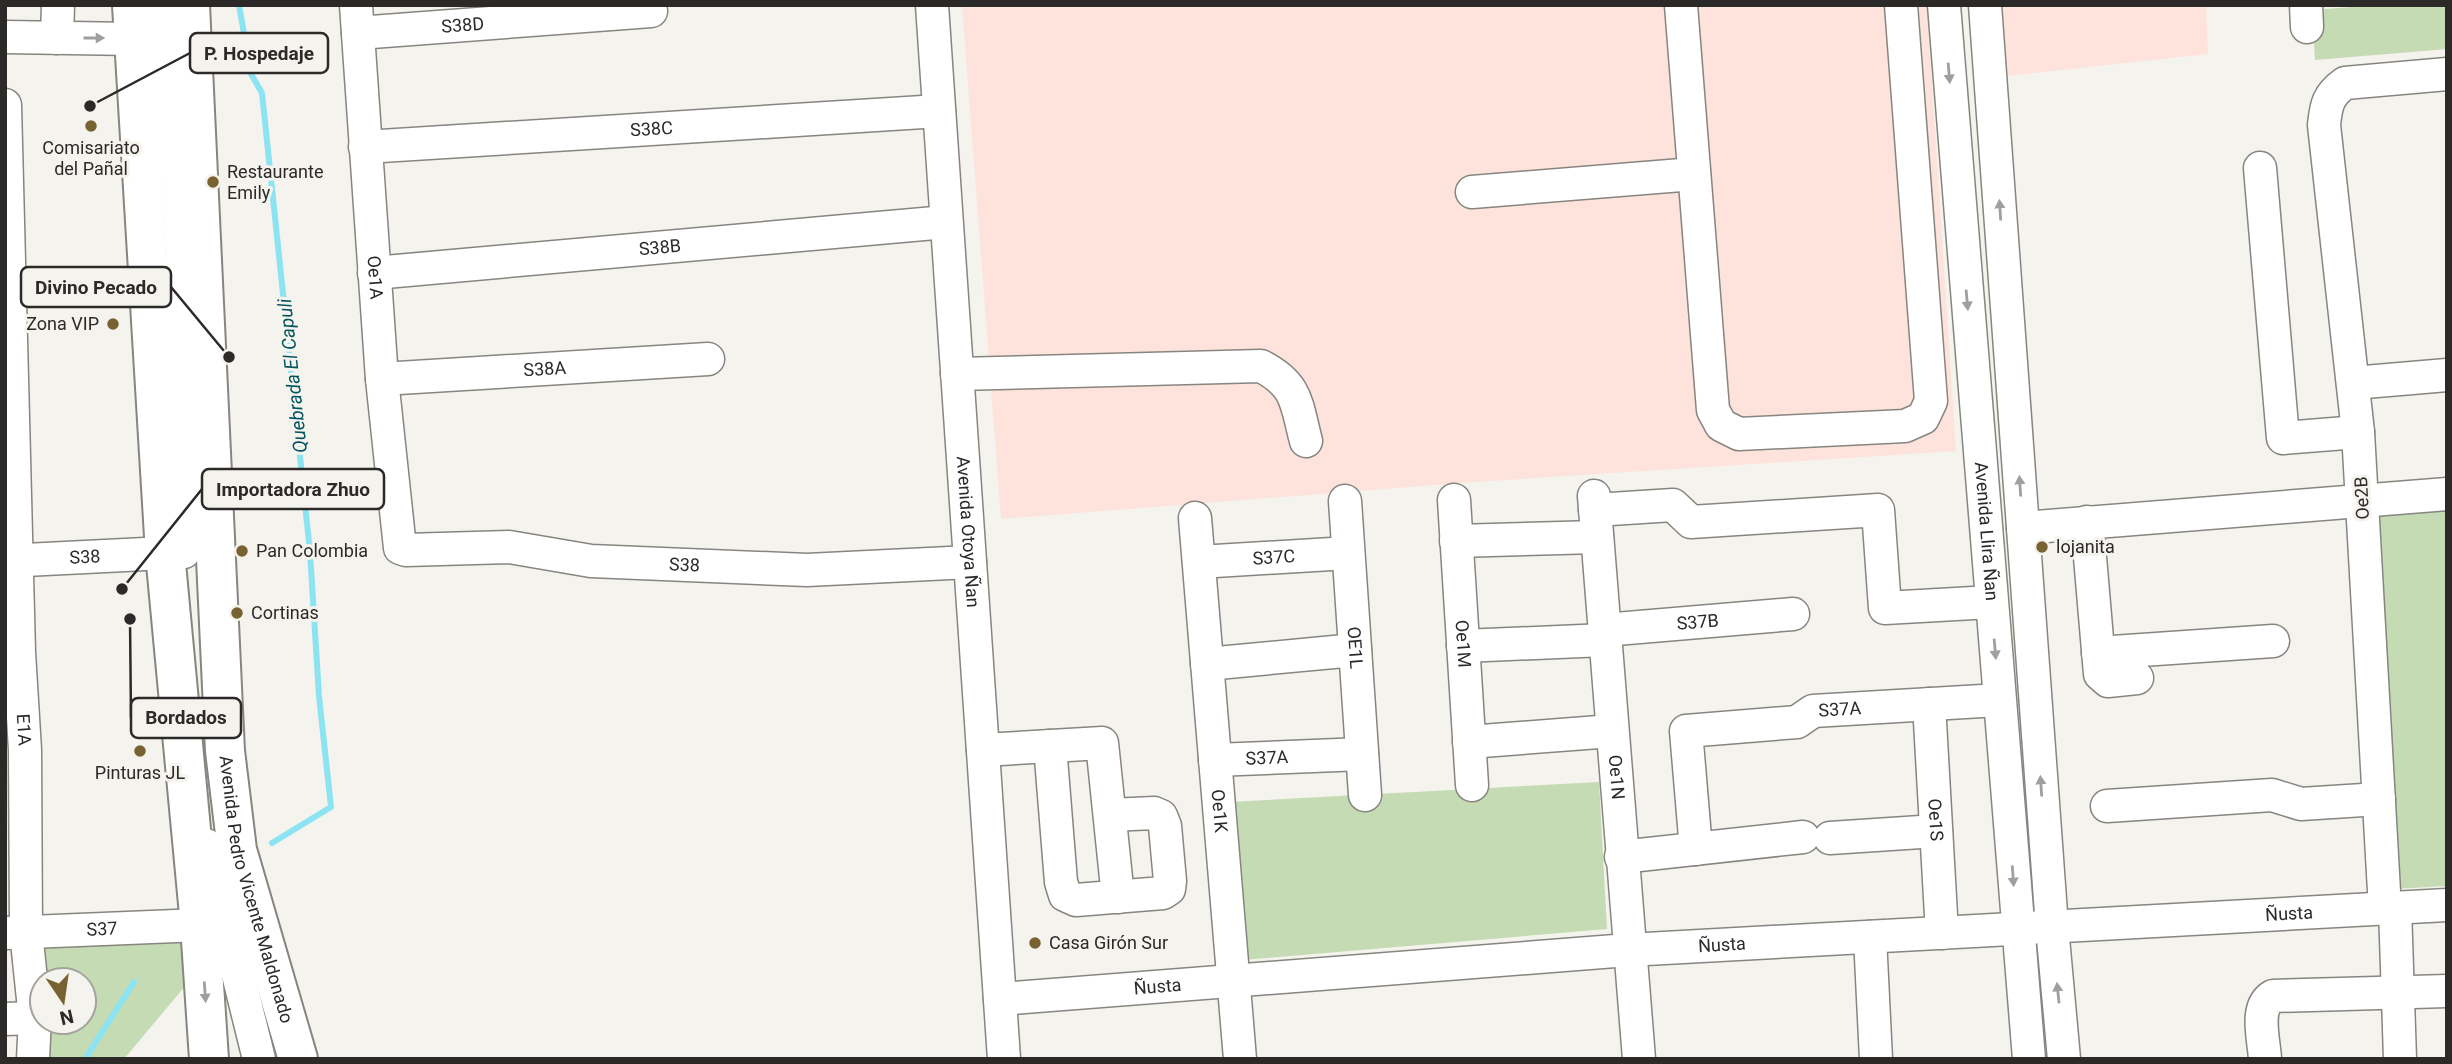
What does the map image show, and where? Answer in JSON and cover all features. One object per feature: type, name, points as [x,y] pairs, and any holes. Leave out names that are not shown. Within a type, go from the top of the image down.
[{"type":"main road","name":"Avenida Pedro Vicente Maldonado","points":[[190,5],[225,751],[237,850],[298,1059]]},
{"type":"main road","points":[[133,22],[165,553],[200,925],[209,1059]]},
{"type":"street","points":[[57,38],[58,5]]},
{"type":"street","points":[[153,5],[193,709],[206,838],[259,1059]]},
{"type":"street","points":[[166,5],[210,708],[222,841],[232,891],[264,992],[281,1059]]},
{"type":"street","name":"Avenida Otoya Ñan","points":[[932,5],[1004,1059]]},
{"type":"street","points":[[1681,5],[1713,410],[1721,425],[1739,434],[1905,426],[1923,418],[1931,401],[1901,5]]},
{"type":"street","name":"Avenida Llira Ñan","points":[[1944,5],[2029,1059]]},
{"type":"street","name":"Avenida Llira Ñan","points":[[1985,5],[2052,928],[2064,1059]]},
{"type":"street","name":"S38D","points":[[357,19],[651,11]]},
{"type":"street","name":"Oe1A","points":[[357,19],[382,379],[400,548]]},
{"type":"street","points":[[5,37],[57,38],[133,22]]},
{"type":"street","name":"Oe2B","points":[[2400,1059],[2398,992],[2379,799],[2358,432],[2324,125],[2326,102],[2333,92],[2345,83],[2447,74]]},
{"type":"street","name":"E1A","points":[[5,105],[15,750],[15,932],[20,1019],[33,1059]]},
{"type":"street","name":"S38C","points":[[365,147],[939,111]]},
{"type":"street","points":[[2260,168],[2283,438],[2358,432]]},
{"type":"street","points":[[1472,192],[1694,174]]},
{"type":"street","name":"S38B","points":[[374,273],[946,222]]},
{"type":"street","name":"S38A","points":[[382,379],[708,359]]},
{"type":"street","points":[[957,374],[1261,366],[1283,377],[1295,396],[1306,441]]},
{"type":"street","points":[[2353,383],[2447,375]]},
{"type":"street","points":[[2023,528],[2447,494]]},
{"type":"street","name":"Oe1M","points":[[1454,500],[1472,785]]},
{"type":"street","name":"OE1L","points":[[1345,501],[1365,794]]},
{"type":"street","points":[[1456,541],[1595,514],[1673,505],[1691,522],[1878,510],[1885,608],[1992,603]]},
{"type":"street","name":"Oe1N","points":[[1595,514],[1628,950],[1639,1059]]},
{"type":"street","name":"Oe1K","points":[[1195,518],[1193,557],[1207,664],[1240,1059]]},
{"type":"street","points":[[2087,522],[2102,679],[2137,678]]},
{"type":"street","name":"S38","points":[[400,548],[509,547],[591,561],[807,570],[970,562]]},
{"type":"street","name":"S38","points":[[11,561],[165,553]]},
{"type":"street","name":"S37C","points":[[1193,557],[1348,553]]},
{"type":"street","name":"S37B","points":[[1463,646],[1604,635],[1793,614]]},
{"type":"street","points":[[2098,653],[2273,641]]},
{"type":"street","points":[[1207,664],[1355,650]]},
{"type":"street","name":"S37A","points":[[1696,849],[1686,731],[1797,722],[1813,711],[1999,700]]},
{"type":"street","name":"Oe1S","points":[[1929,704],[1942,933]]},
{"type":"street","points":[[1469,742],[1612,731]]},
{"type":"street","points":[[983,750],[1102,743],[1118,897]]},
{"type":"street","points":[[1050,746],[1061,883],[1065,895],[1076,900],[1163,893],[1169,889],[1166,826],[1161,816],[1154,813],[1110,815]]},
{"type":"street","name":"S37A","points":[[1215,760],[1362,754]]},
{"type":"street","points":[[2107,806],[2272,795],[2301,804],[2379,799]]},
{"type":"street","points":[[1621,857],[1816,837],[1936,831]]},
{"type":"street","name":"Ñusta","points":[[1000,999],[1628,950],[2447,905]]},
{"type":"street","name":"S37","points":[[15,932],[200,925]]},
{"type":"street","points":[[1870,937],[1876,1059]]},
{"type":"street","points":[[2265,1059],[2262,1009],[2265,1001],[2273,996],[2447,991]]},
{"type":"shaded area","points":[[962,5],[1927,5],[1956,451],[1460,483],[1001,519]]},
{"type":"shaded area","points":[[2000,5],[2206,5],[2208,54],[2006,76]]},
{"type":"green space","points":[[2379,5],[2447,5],[2447,49],[2315,60],[2312,10]]},
{"type":"green space","points":[[2447,506],[2447,886],[2393,889],[2372,511]]},
{"type":"green space","points":[[1599,782],[1607,929],[1243,960],[1230,802]]},
{"type":"green space","points":[[189,935],[186,985],[124,1059],[46,1059],[45,1036],[98,1036],[98,966],[41,966],[39,943]]},
{"type":"waterway","name":"Quebrada El Capuli","points":[[239,5],[251,74],[262,93],[310,552],[319,696],[331,807],[272,843]]},
{"type":"waterway","name":"Quebrada El Capuli","points":[[85,1059],[134,982]]},
{"type":"place","name":"P. Hospedaje","points":[[90,106]]},
{"type":"place","name":"Comisariato del Pañal","points":[[91,126]]},
{"type":"place","name":"Restaurante Emily","points":[[213,182]]},
{"type":"place","name":"Zona VIP","points":[[113,324]]},
{"type":"place","name":"Divino Pecado","points":[[229,357]]},
{"type":"place","name":"lojanita","points":[[2042,547]]},
{"type":"place","name":"Pan Colombia","points":[[242,551]]},
{"type":"place","name":"Importadora Zhuo","points":[[122,589]]},
{"type":"place","name":"Cortinas","points":[[237,613]]},
{"type":"place","name":"Bordados","points":[[130,619]]},
{"type":"place","name":"Pinturas JL","points":[[140,751]]},
{"type":"place","name":"Casa Girón Sur","points":[[1035,943]]}]
